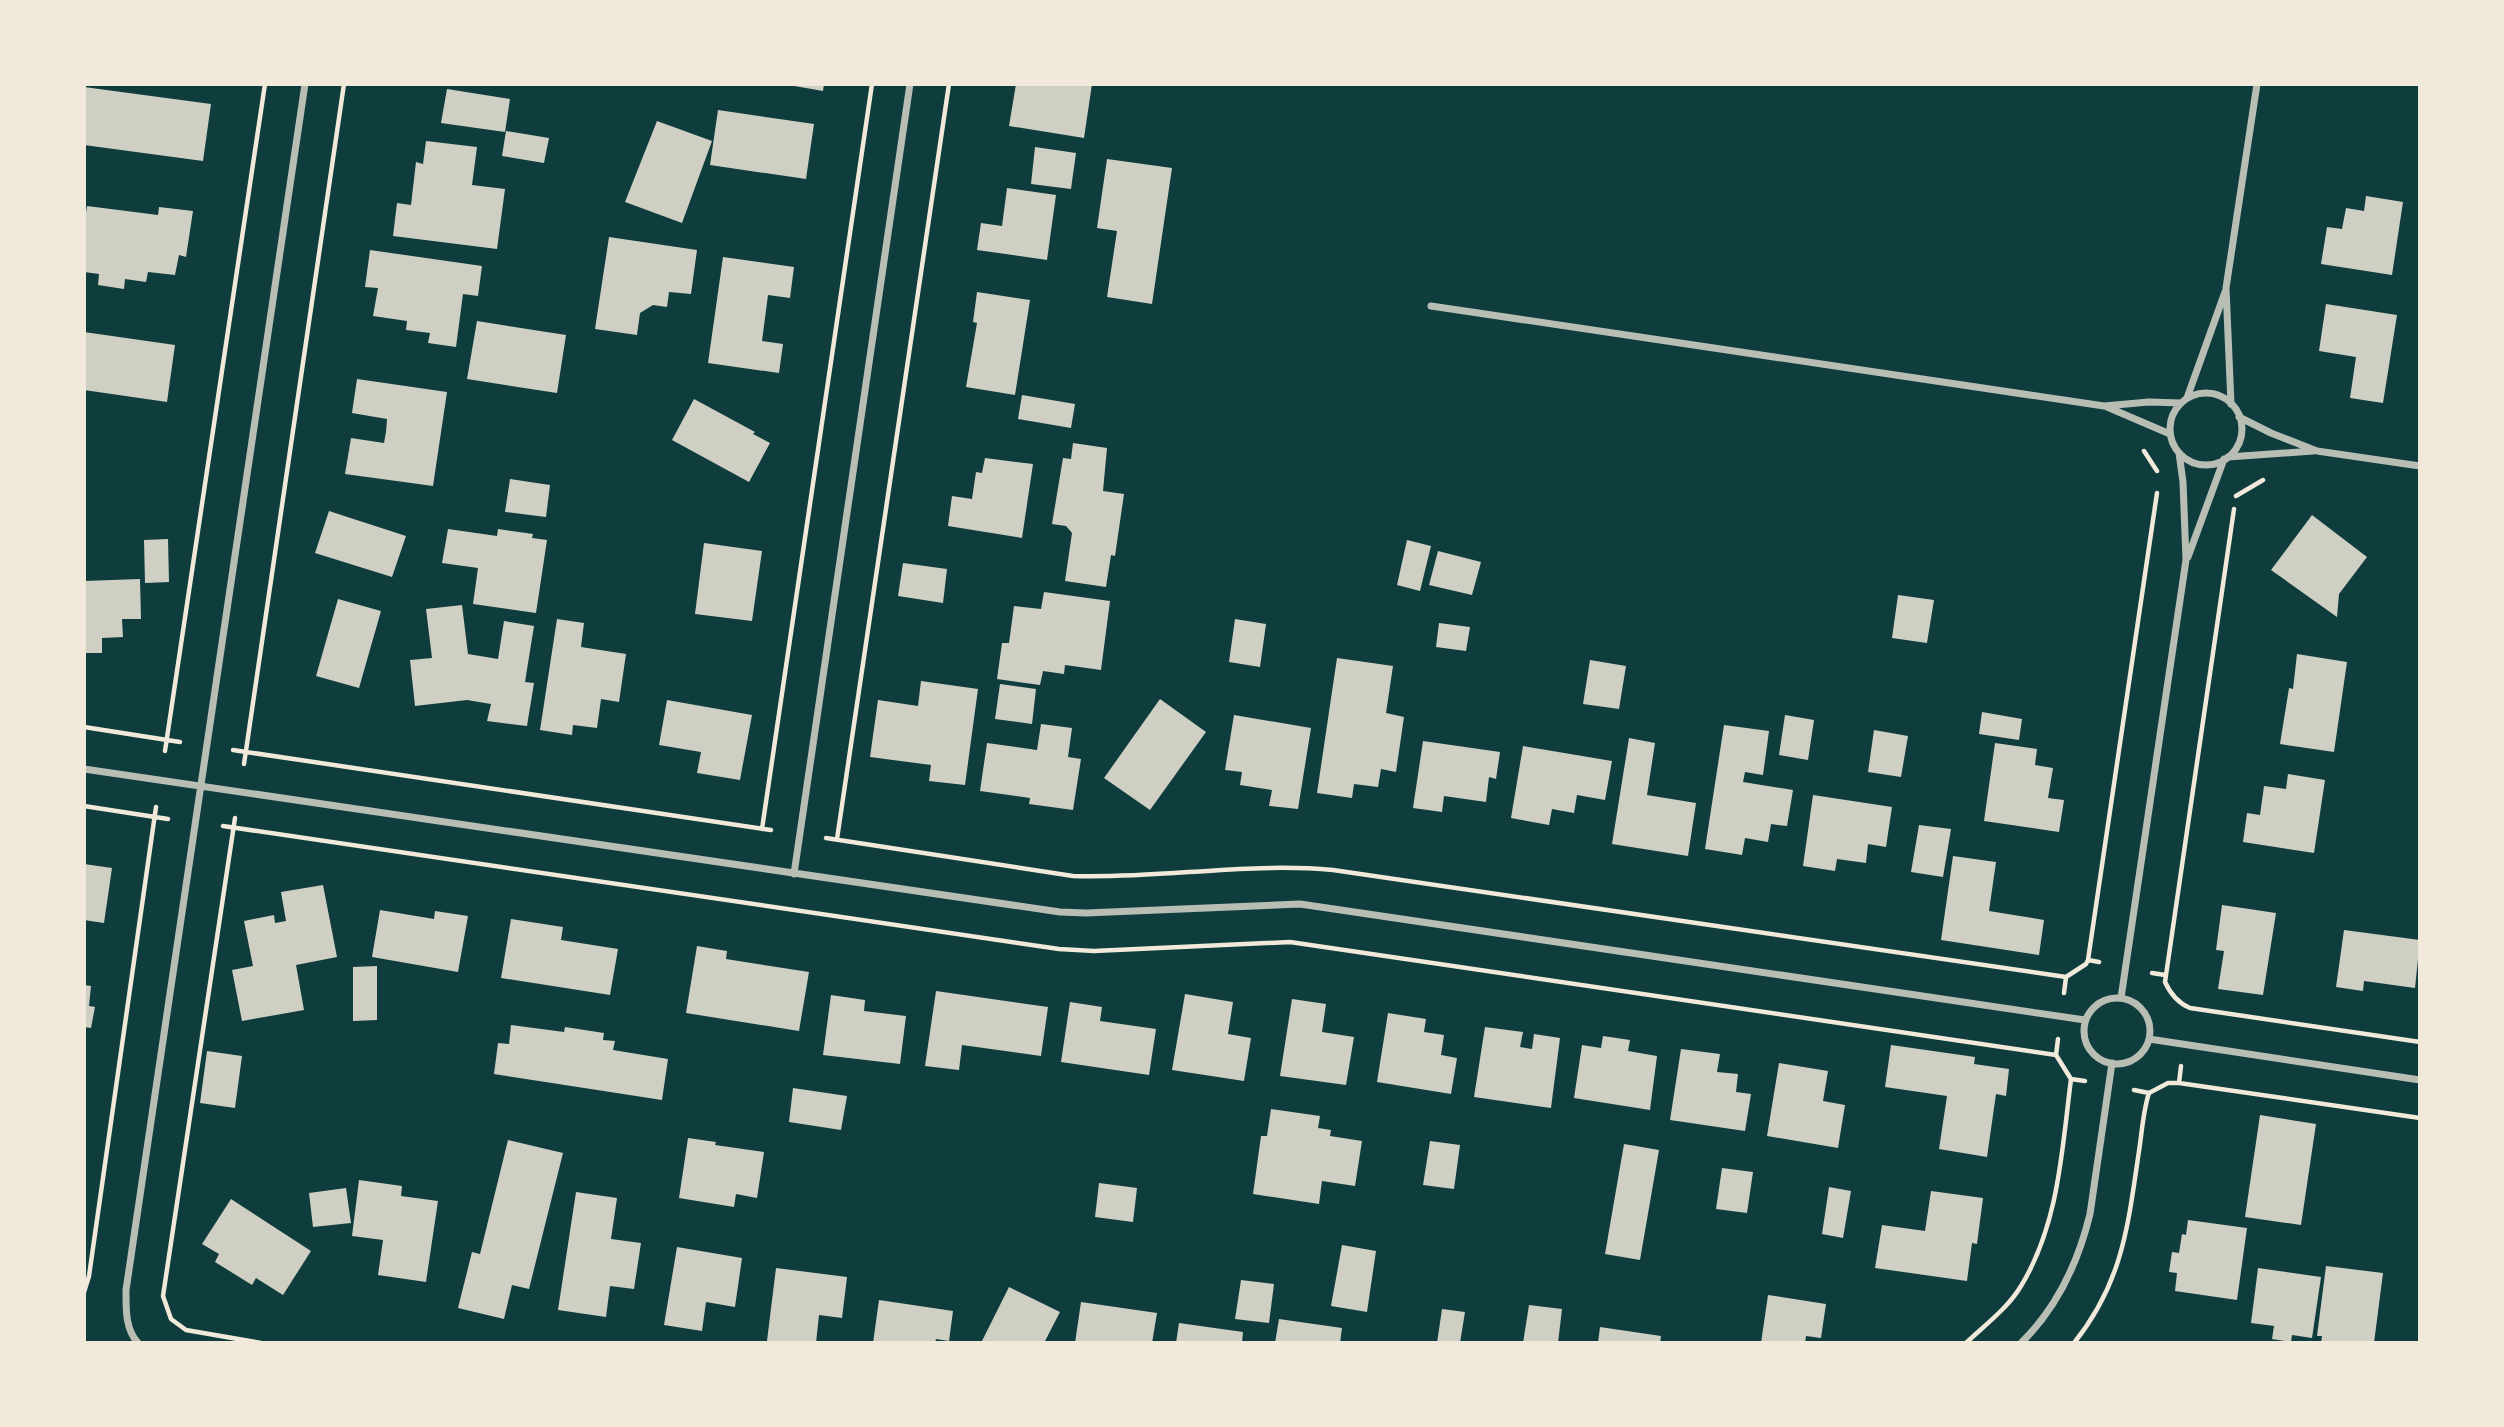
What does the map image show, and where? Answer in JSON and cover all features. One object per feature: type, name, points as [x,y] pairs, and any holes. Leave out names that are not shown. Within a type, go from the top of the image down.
[{"type":"street","points":[[133,1341],[128,1322],[126,1290],[305,84]]},
{"type":"street","points":[[794,874],[910,84]]},
{"type":"street","points":[[2231,404],[2226,288],[2256,84]]},
{"type":"street","points":[[2121,998],[2186,561],[2183,482],[2179,453],[2170,434],[2172,417],[2184,401],[2226,288]]},
{"type":"street","points":[[1431,306],[2104,405],[2184,401],[2210,394],[2218,395],[2231,404],[2239,417],[2241,434],[2226,458],[2186,561]]},
{"type":"street","points":[[2104,405],[2170,434]]},
{"type":"street","points":[[2239,417],[2317,451]]},
{"type":"street","points":[[2179,453],[2201,464],[2217,463],[2226,458],[2317,451],[2420,466]]},
{"type":"street","points":[[84,769],[1060,912],[1086,914],[1276,904],[1311,905],[2085,1020]]},
{"type":"street","points":[[2112,998],[2121,998],[2141,1008],[2150,1028],[2149,1039],[2145,1047],[2131,1060],[2112,1063],[2103,1060],[2088,1048],[2085,1020],[2096,1005],[2112,998]]},
{"type":"street","points":[[2149,1039],[2420,1080]]},
{"type":"street","points":[[2021,1343],[2051,1310],[2075,1263],[2084,1238],[2112,1063]]},
{"type":"path","points":[[165,751],[265,84]]},
{"type":"path","points":[[244,764],[344,84]]},
{"type":"path","points":[[762,829],[872,84]]},
{"type":"path","points":[[826,838],[837,839],[949,84]]},
{"type":"path","points":[[2144,451],[2160,476]]},
{"type":"path","points":[[2263,480],[2236,496],[2165,982],[2168,990],[2182,1004],[2190,1007],[2420,1042]]},
{"type":"path","points":[[2064,993],[2066,978],[2088,961],[2157,490]]},
{"type":"path","points":[[84,727],[180,741]]},
{"type":"path","points":[[233,750],[771,830]]},
{"type":"path","points":[[84,806],[168,819]]},
{"type":"path","points":[[84,1292],[89,1276],[156,807]]},
{"type":"path","points":[[234,818],[163,1296],[171,1319],[186,1331],[261,1343]]},
{"type":"path","points":[[223,826],[1059,949],[1094,951],[1290,942],[2056,1055]]},
{"type":"path","points":[[2088,961],[2099,962]]},
{"type":"path","points":[[2152,973],[2165,975]]},
{"type":"path","points":[[2188,1017],[2190,1007]]},
{"type":"path","points":[[1966,1343],[2021,1287],[2036,1258],[2054,1202],[2071,1079],[2056,1055],[2058,1039]]},
{"type":"path","points":[[2179,1083],[2182,1064]]},
{"type":"path","points":[[2071,1079],[2085,1082]]},
{"type":"path","points":[[2134,1090],[2149,1093],[2168,1083],[2179,1083],[2420,1118]]},
{"type":"path","points":[[2074,1343],[2101,1304],[2114,1278],[2123,1250],[2149,1093]]},
{"type":"building","points":[[783,84],[824,84],[823,91]]},
{"type":"building","points":[[1016,84],[1092,84],[1084,138],[1009,126]]},
{"type":"building","points":[[84,87],[211,104],[203,161],[84,145]]},
{"type":"building","points":[[447,89],[510,99],[505,132],[441,123]]},
{"type":"building","points":[[718,110],[814,124],[806,179],[710,165]]},
{"type":"building","points":[[657,121],[712,141],[682,223],[625,202]]},
{"type":"building","points":[[506,131],[549,138],[544,163],[502,156]]},
{"type":"building","points":[[426,141],[477,147],[472,185],[505,189],[497,249],[393,236],[397,203],[411,205],[416,162],[423,164]]},
{"type":"building","points":[[1035,147],[1076,153],[1071,189],[1031,184]]},
{"type":"building","points":[[1107,159],[1172,168],[1152,304],[1107,297],[1117,231],[1097,228]]},
{"type":"building","points":[[1007,188],[1056,195],[1047,260],[977,250],[981,223],[1002,226]]},
{"type":"building","points":[[2366,196],[2403,202],[2392,275],[2321,264],[2327,227],[2342,229],[2346,208],[2364,211]]},
{"type":"building","points":[[87,206],[158,215],[159,207],[193,211],[186,257],[179,255],[175,275],[148,272],[146,282],[125,279],[124,289],[98,285],[99,274],[84,272]]},
{"type":"building","points":[[609,237],[697,250],[691,294],[669,292],[667,307],[653,305],[640,313],[637,335],[595,329]]},
{"type":"building","points":[[370,250],[482,266],[478,296],[463,294],[456,347],[428,343],[430,333],[406,330],[407,321],[373,316],[378,288],[365,287]]},
{"type":"building","points":[[723,257],[794,267],[790,298],[768,295],[762,341],[783,344],[779,373],[708,363]]},
{"type":"building","points":[[977,292],[1030,300],[1015,395],[966,387],[977,323],[973,322]]},
{"type":"building","points":[[2326,304],[2397,315],[2383,403],[2350,398],[2356,357],[2319,351]]},
{"type":"building","points":[[477,321],[566,335],[557,393],[467,379]]},
{"type":"building","points":[[84,332],[175,345],[167,402],[84,390]]},
{"type":"building","points":[[357,379],[447,392],[433,486],[345,474],[351,438],[384,443],[386,432],[387,419],[352,413]]},
{"type":"building","points":[[1022,395],[1075,404],[1071,428],[1018,419]]},
{"type":"building","points":[[694,399],[770,443],[749,482],[672,440]]},
{"type":"building","points":[[1073,443],[1107,448],[1103,491],[1124,494],[1115,556],[1111,555],[1106,587],[1065,581],[1072,533],[1066,526],[1052,524],[1063,458],[1071,459]]},
{"type":"building","points":[[985,458],[1033,464],[1022,538],[948,526],[952,496],[972,499],[976,472],[982,473]]},
{"type":"building","points":[[510,479],[550,485],[546,517],[505,512]]},
{"type":"building","points":[[329,511],[406,536],[392,577],[315,553]]},
{"type":"building","points":[[2312,515],[2367,557],[2339,594],[2337,617],[2271,570]]},
{"type":"building","points":[[448,529],[497,536],[498,529],[533,534],[532,538],[547,540],[536,613],[473,604],[478,568],[442,563]]},
{"type":"building","points":[[168,539],[169,582],[145,583],[144,540]]},
{"type":"building","points":[[1407,540],[1431,546],[1420,591],[1397,585]]},
{"type":"building","points":[[704,543],[762,551],[752,621],[695,614]]},
{"type":"building","points":[[1438,551],[1481,562],[1472,595],[1429,585]]},
{"type":"building","points":[[903,563],[947,569],[943,603],[898,596]]},
{"type":"building","points":[[140,579],[141,619],[122,619],[123,637],[102,638],[102,653],[84,653],[84,581]]},
{"type":"building","points":[[1044,592],[1110,601],[1101,670],[1065,665],[1064,674],[1043,671],[1040,685],[997,679],[1002,643],[1009,643],[1014,606],[1041,609]]},
{"type":"building","points":[[1898,595],[1934,600],[1927,643],[1892,638]]},
{"type":"building","points":[[338,599],[381,611],[359,688],[316,676]]},
{"type":"building","points":[[462,605],[468,654],[498,659],[504,621],[534,626],[525,682],[534,683],[527,726],[487,721],[491,704],[467,700],[415,706],[410,660],[432,658],[426,609]]},
{"type":"building","points":[[557,619],[584,623],[581,647],[626,654],[619,702],[601,699],[597,728],[573,725],[572,735],[540,730]]},
{"type":"building","points":[[1235,619],[1266,624],[1260,667],[1229,662]]},
{"type":"building","points":[[1439,623],[1470,627],[1466,651],[1436,647]]},
{"type":"building","points":[[2297,654],[2347,662],[2334,752],[2280,744],[2289,688],[2293,689]]},
{"type":"building","points":[[1337,658],[1393,666],[1386,713],[1404,717],[1396,772],[1381,769],[1378,787],[1354,784],[1352,798],[1317,793]]},
{"type":"building","points":[[1590,660],[1626,666],[1619,709],[1583,704]]},
{"type":"building","points":[[921,681],[978,689],[965,785],[929,781],[931,765],[870,757],[878,700],[918,706]]},
{"type":"building","points":[[1000,684],[1036,689],[1032,724],[995,719]]},
{"type":"building","points":[[1160,699],[1206,732],[1150,810],[1104,778]]},
{"type":"building","points":[[667,700],[752,715],[740,780],[697,773],[701,752],[659,745]]},
{"type":"building","points":[[1982,712],[2022,719],[2019,740],[1979,734]]},
{"type":"building","points":[[1234,715],[1311,728],[1298,809],[1269,806],[1272,790],[1240,785],[1242,772],[1225,770]]},
{"type":"building","points":[[1785,715],[1814,720],[1808,760],[1779,755]]},
{"type":"building","points":[[1041,724],[1072,728],[1068,757],[1081,759],[1073,810],[1029,804],[1030,798],[980,791],[987,743],[1037,750]]},
{"type":"building","points":[[1724,725],[1769,731],[1763,775],[1745,772],[1743,782],[1793,790],[1787,826],[1771,824],[1768,842],[1745,838],[1742,855],[1705,849]]},
{"type":"building","points":[[1874,730],[1908,736],[1901,777],[1868,772]]},
{"type":"building","points":[[1629,738],[1655,743],[1647,795],[1696,803],[1688,856],[1612,844]]},
{"type":"building","points":[[1423,741],[1500,752],[1496,779],[1489,777],[1486,802],[1444,796],[1442,812],[1413,808]]},
{"type":"building","points":[[1995,743],[2037,749],[2035,765],[2053,768],[2048,798],[2064,800],[2059,832],[1984,821]]},
{"type":"building","points":[[1523,746],[1612,761],[1605,800],[1577,795],[1574,813],[1552,809],[1549,825],[1511,818]]},
{"type":"building","points":[[2288,774],[2325,780],[2314,853],[2243,842],[2247,813],[2260,815],[2264,786],[2286,789]]},
{"type":"building","points":[[1813,795],[1892,807],[1886,847],[1868,844],[1866,863],[1837,859],[1835,871],[1803,866]]},
{"type":"building","points":[[1919,825],[1951,829],[1943,877],[1911,872]]},
{"type":"building","points":[[1953,856],[1996,862],[1989,911],[2044,920],[2039,955],[1941,940]]},
{"type":"building","points":[[84,864],[112,868],[104,923],[84,920]]},
{"type":"building","points":[[323,885],[337,957],[296,965],[304,1010],[242,1021],[232,970],[253,966],[244,921],[274,915],[275,923],[286,921],[281,892]]},
{"type":"building","points":[[2222,905],[2276,913],[2263,995],[2218,989],[2224,951],[2216,950]]},
{"type":"building","points":[[380,910],[434,919],[435,911],[468,916],[458,972],[372,957]]},
{"type":"building","points":[[511,919],[563,927],[561,940],[618,949],[610,995],[501,978]]},
{"type":"building","points":[[2344,930],[2420,940],[2415,988],[2364,981],[2363,991],[2336,987]]},
{"type":"building","points":[[697,946],[727,951],[726,959],[809,972],[799,1031],[686,1013]]},
{"type":"building","points":[[377,966],[377,1020],[353,1021],[353,967]]},
{"type":"building","points":[[84,985],[91,986],[89,1006],[95,1007],[91,1028],[84,1027]]},
{"type":"building","points":[[936,991],[1048,1007],[1041,1056],[962,1045],[959,1070],[925,1066]]},
{"type":"building","points":[[1185,994],[1233,1002],[1228,1034],[1251,1038],[1244,1081],[1172,1070]]},
{"type":"building","points":[[831,995],[865,1000],[864,1011],[906,1016],[900,1064],[823,1055]]},
{"type":"building","points":[[1292,999],[1326,1004],[1322,1032],[1354,1037],[1346,1085],[1280,1076]]},
{"type":"building","points":[[1070,1002],[1102,1007],[1100,1021],[1156,1029],[1149,1075],[1061,1062]]},
{"type":"building","points":[[1388,1013],[1426,1019],[1424,1032],[1444,1035],[1441,1055],[1457,1058],[1451,1094],[1377,1082]]},
{"type":"building","points":[[511,1025],[564,1032],[565,1027],[604,1033],[603,1040],[615,1041],[613,1050],[668,1059],[662,1100],[494,1074],[498,1043],[509,1044]]},
{"type":"building","points":[[1485,1027],[1523,1032],[1520,1047],[1532,1049],[1534,1034],[1560,1038],[1551,1108],[1474,1097]]},
{"type":"building","points":[[1603,1036],[1630,1040],[1628,1051],[1657,1056],[1650,1110],[1574,1098],[1582,1045],[1601,1048]]},
{"type":"building","points":[[1891,1045],[1975,1057],[1974,1064],[2009,1069],[2006,1096],[1996,1094],[1987,1157],[1939,1149],[1947,1096],[1885,1087]]},
{"type":"building","points":[[1681,1049],[1720,1054],[1717,1072],[1738,1074],[1736,1092],[1751,1094],[1745,1131],[1670,1120]]},
{"type":"building","points":[[207,1051],[242,1056],[235,1108],[200,1103]]},
{"type":"building","points":[[1779,1063],[1828,1071],[1823,1101],[1845,1105],[1838,1148],[1767,1136]]},
{"type":"building","points":[[793,1088],[847,1096],[841,1130],[789,1122]]},
{"type":"building","points":[[1271,1109],[1320,1116],[1318,1128],[1331,1130],[1330,1136],[1362,1141],[1355,1186],[1322,1181],[1319,1204],[1253,1194],[1261,1136],[1267,1136]]},
{"type":"building","points":[[2260,1115],[2316,1124],[2301,1225],[2245,1217]]},
{"type":"building","points":[[688,1138],[764,1152],[757,1198],[736,1194],[734,1207],[679,1198]]},
{"type":"building","points":[[508,1140],[563,1153],[529,1289],[512,1285],[504,1319],[458,1308],[472,1252],[480,1254]]},
{"type":"building","points":[[1430,1141],[1460,1145],[1454,1189],[1423,1185]]},
{"type":"building","points":[[1624,1144],[1659,1150],[1640,1260],[1605,1254]]},
{"type":"building","points":[[1722,1168],[1753,1172],[1747,1213],[1716,1209]]},
{"type":"building","points":[[359,1180],[402,1186],[401,1196],[438,1201],[426,1282],[378,1275],[383,1240],[352,1236]]},
{"type":"building","points":[[1099,1183],[1137,1188],[1133,1222],[1095,1217]]},
{"type":"building","points":[[1829,1187],[1851,1191],[1843,1238],[1822,1234]]},
{"type":"building","points":[[346,1188],[351,1223],[313,1227],[309,1193]]},
{"type":"building","points":[[1931,1191],[1983,1198],[1977,1244],[1972,1243],[1967,1281],[1875,1268],[1882,1225],[1925,1231]]},
{"type":"building","points":[[576,1192],[617,1198],[611,1239],[641,1243],[634,1289],[610,1286],[606,1317],[558,1310]]},
{"type":"building","points":[[231,1199],[311,1251],[283,1295],[256,1278],[252,1285],[215,1262],[219,1254],[202,1244]]},
{"type":"building","points":[[2188,1220],[2247,1228],[2237,1300],[2175,1291],[2177,1273],[2169,1272],[2172,1252],[2179,1253],[2182,1234],[2186,1235]]},
{"type":"building","points":[[1342,1245],[1376,1251],[1367,1312],[1331,1306]]},
{"type":"building","points":[[677,1247],[742,1258],[735,1307],[706,1302],[702,1331],[664,1325]]},
{"type":"building","points":[[2326,1266],[2383,1273],[2374,1343],[2321,1343],[2322,1336],[2317,1336]]},
{"type":"building","points":[[776,1268],[847,1277],[842,1318],[819,1315],[816,1343],[767,1341]]},
{"type":"building","points":[[2258,1268],[2321,1277],[2312,1338],[2292,1335],[2291,1342],[2272,1339],[2274,1326],[2251,1323]]},
{"type":"building","points":[[1241,1280],[1274,1284],[1269,1323],[1235,1319]]},
{"type":"building","points":[[1009,1287],[1060,1312],[1044,1343],[981,1343]]},
{"type":"building","points":[[1768,1295],[1826,1304],[1821,1338],[1806,1336],[1805,1343],[1761,1343]]},
{"type":"building","points":[[879,1300],[953,1311],[949,1341],[936,1339],[935,1343],[873,1343]]},
{"type":"building","points":[[1081,1302],[1157,1313],[1152,1343],[1075,1343]]},
{"type":"building","points":[[1529,1305],[1562,1309],[1558,1343],[1523,1343]]},
{"type":"building","points":[[1442,1309],[1465,1312],[1460,1343],[1437,1343]]},
{"type":"building","points":[[1279,1319],[1342,1328],[1340,1343],[1275,1343]]},
{"type":"building","points":[[1179,1323],[1243,1332],[1242,1343],[1176,1343]]},
{"type":"building","points":[[1600,1327],[1661,1336],[1660,1343],[1598,1343]]}]
